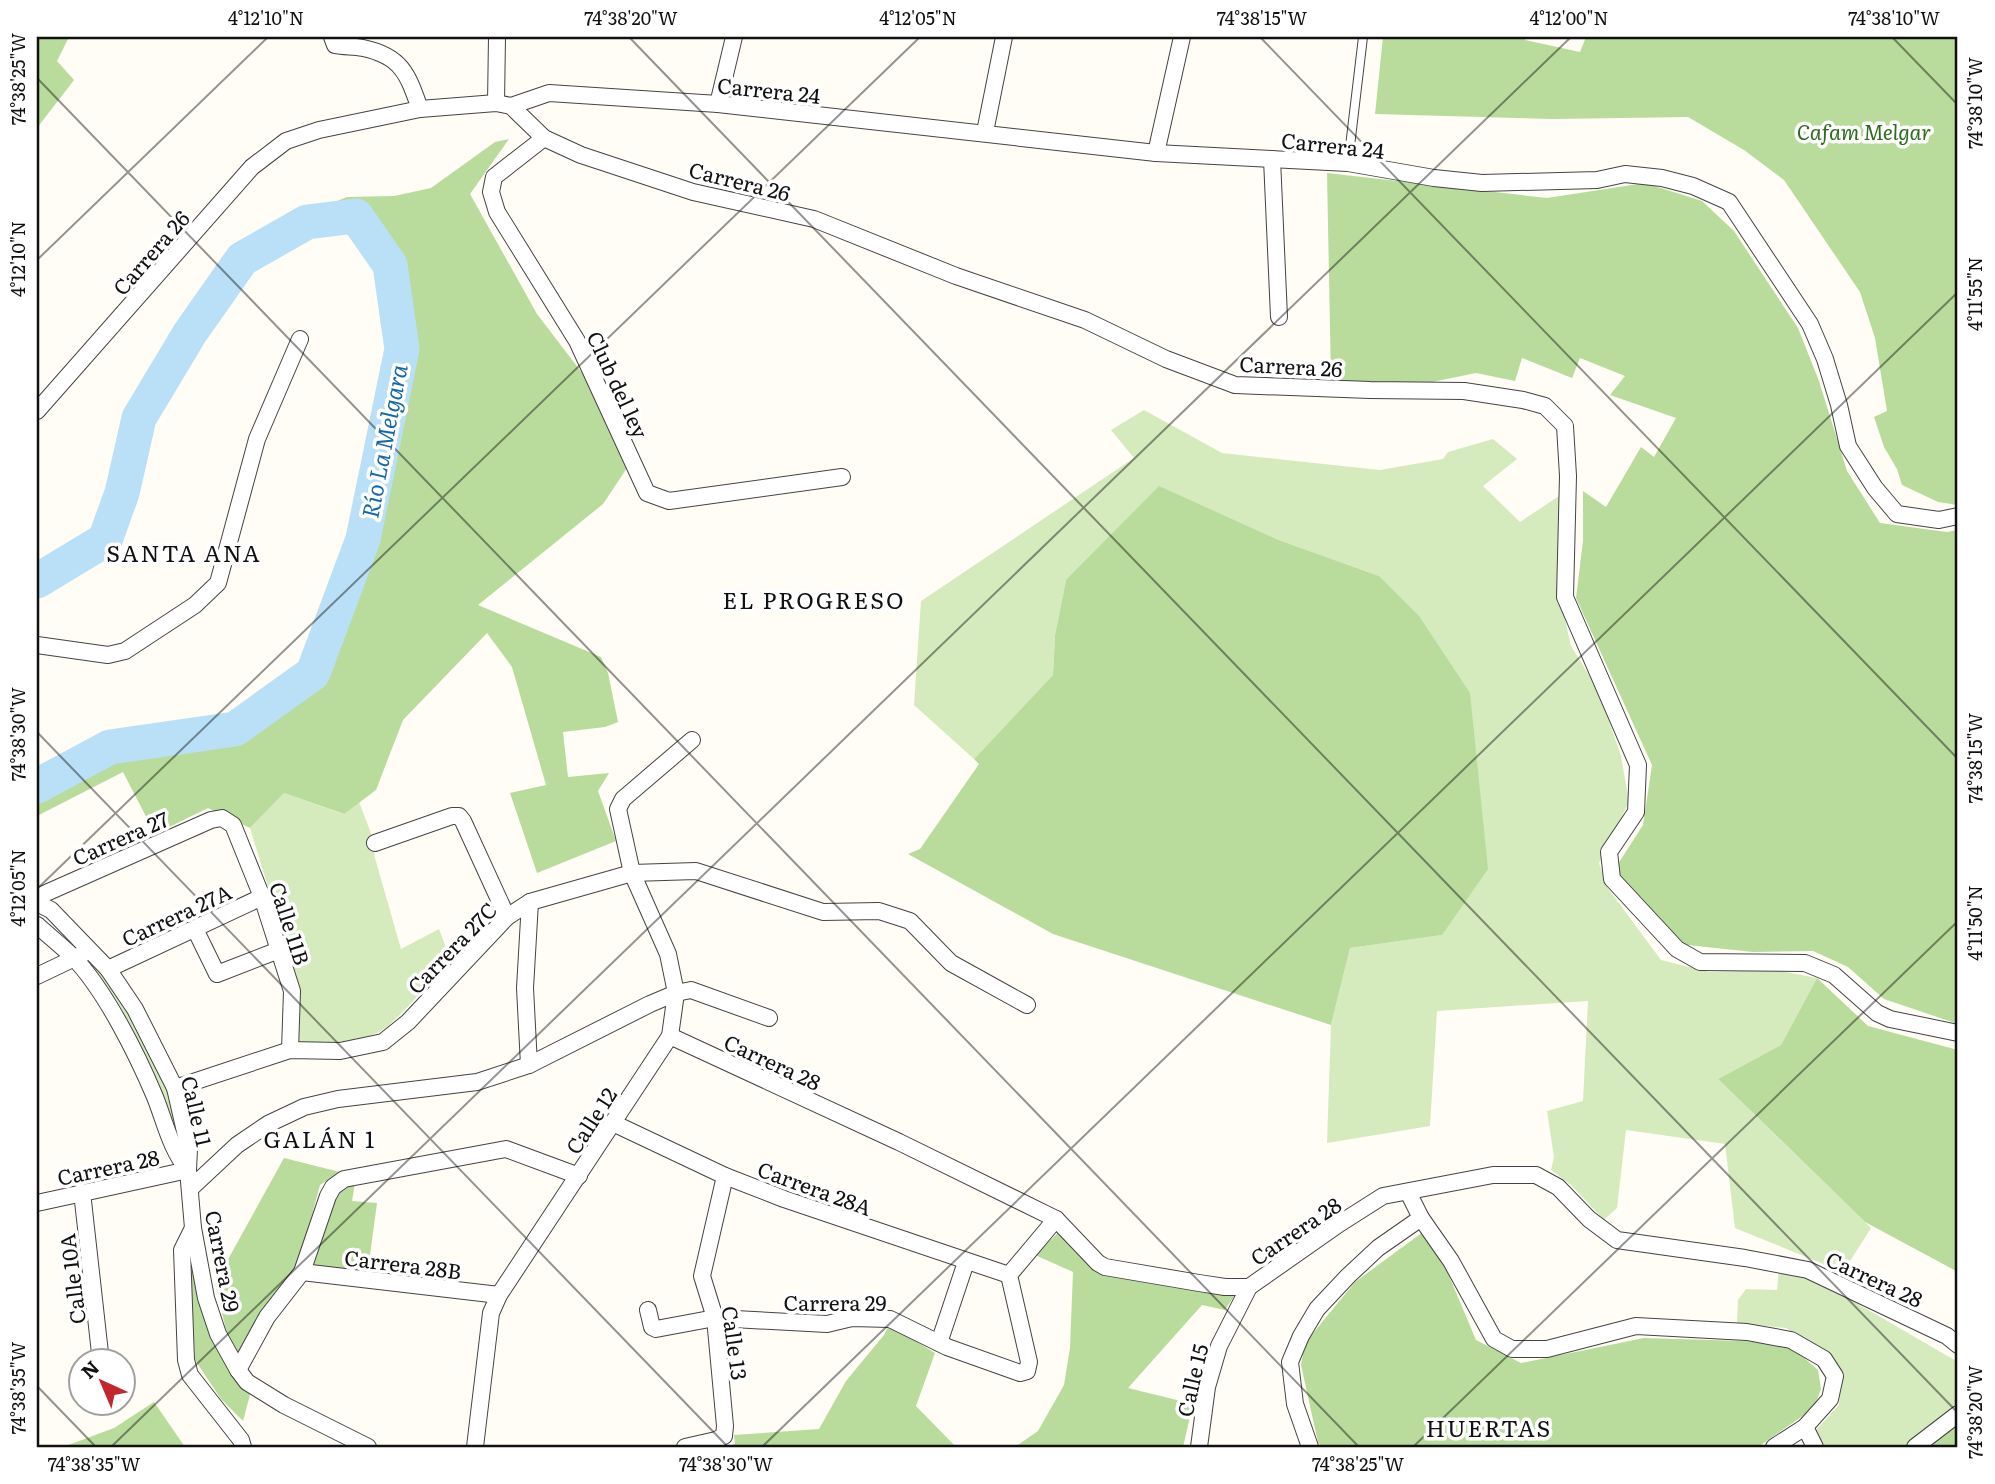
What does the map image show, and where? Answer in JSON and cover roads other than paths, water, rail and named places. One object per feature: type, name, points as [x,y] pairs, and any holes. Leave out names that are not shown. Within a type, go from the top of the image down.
[{"type":"street","points":[[497,37],[503,105]]},
{"type":"street","points":[[718,104],[734,37]]},
{"type":"street","points":[[985,132],[1004,37]]},
{"type":"street","points":[[1156,153],[1182,37]]},
{"type":"street","points":[[333,41],[363,48],[398,62],[410,78],[420,109]]},
{"type":"street","name":"Carrera 24","points":[[503,105],[550,93],[718,104],[1156,153],[1348,163],[1482,183],[1597,180],[1625,174],[1662,178],[1693,186],[1729,202],[1810,324],[1825,359],[1848,446],[1875,488],[1897,514],[1938,520],[1958,516]]},
{"type":"street","name":"Carrera 26","points":[[37,411],[252,167],[286,141],[319,130],[420,109],[503,105],[544,138],[581,155],[693,192],[814,219],[956,276],[1085,320],[1166,359],[1235,385],[1464,391],[1545,406],[1565,425],[1568,476],[1565,597],[1577,631],[1638,765],[1636,812],[1609,852],[1612,879],[1677,949],[1700,962],[1805,963],[1834,975],[1877,1013],[1890,1019],[1958,1033]]},
{"type":"street","name":"Club del ley","points":[[544,138],[494,177],[491,192],[497,212],[577,341],[647,493],[668,501],[842,477]]},
{"type":"street","points":[[1272,159],[1279,317]]},
{"type":"street","points":[[37,645],[108,655],[125,651],[195,605],[218,583],[257,439],[297,347]]},
{"type":"street","name":"Calle 12","points":[[475,1447],[491,1313],[499,1295],[670,1037],[676,993],[668,954],[632,873],[618,809],[622,799],[692,740]]},
{"type":"street","points":[[375,843],[452,816],[459,816],[507,917]]},
{"type":"street","name":"Carrera 27","points":[[37,897],[211,820],[222,818]]},
{"type":"street","name":"Calle 11B","points":[[222,818],[233,825],[262,897],[292,991],[290,1049]]},
{"type":"street","name":"Carrera 27C","points":[[175,1088],[290,1049],[340,1051],[383,1042],[408,1022],[507,917],[530,902],[632,873],[696,871],[823,912],[879,911],[900,918],[910,922],[951,963],[1027,1006]]},
{"type":"street","name":"Carrera 27A","points":[[108,969],[262,897]]},
{"type":"street","points":[[529,1065],[525,988],[530,902]]},
{"type":"street","name":"Calle 11","points":[[37,903],[51,910],[91,950],[108,969],[135,1009],[175,1088],[189,1149],[188,1170]]},
{"type":"street","name":"Calle 11","points":[[37,925],[86,973],[124,1034],[154,1096],[175,1155],[188,1170]]},
{"type":"street","points":[[195,929],[217,974],[279,950]]},
{"type":"street","points":[[37,976],[91,950]]},
{"type":"street","points":[[191,1188],[237,1145],[268,1124],[304,1107],[350,1097],[477,1082],[529,1065],[676,993],[691,990],[769,1018]]},
{"type":"street","name":"Carrera 28","points":[[670,1037],[899,1142],[1056,1219],[1105,1267],[1212,1285],[1249,1287],[1384,1196],[1493,1175],[1536,1175],[1558,1187],[1589,1219],[1617,1240],[1808,1270],[1947,1336],[1958,1345]]},
{"type":"street","name":"Carrera 28A","points":[[614,1123],[725,1176],[784,1199],[1009,1275]]},
{"type":"street","points":[[238,1370],[267,1317],[302,1272],[333,1187],[344,1179],[506,1149],[579,1176]]},
{"type":"street","name":"Carrera 29","points":[[188,1170],[193,1228],[206,1298],[218,1334],[238,1370],[247,1382],[285,1405],[368,1447]]},
{"type":"street","name":"Carrera 28","points":[[37,1203],[188,1170]]},
{"type":"street","name":"Calle 13","points":[[685,1447],[716,1440],[723,1436],[725,1426],[715,1318],[702,1276],[725,1176]]},
{"type":"street","name":"Calle 10A","points":[[82,1192],[99,1348]]},
{"type":"street","points":[[1408,1192],[1421,1218],[1451,1261],[1494,1339],[1512,1349],[1547,1349],[1636,1326],[1746,1332],[1791,1340],[1824,1359],[1835,1376],[1830,1399],[1805,1427],[1774,1447]]},
{"type":"street","points":[[1310,1447],[1295,1404],[1290,1362],[1301,1336],[1317,1309],[1348,1276],[1378,1248],[1421,1218]]},
{"type":"street","points":[[1009,1275],[1056,1219]]},
{"type":"street","points":[[193,1228],[183,1250],[186,1360],[190,1375],[241,1440],[243,1447]]},
{"type":"street","points":[[939,1343],[966,1262]]},
{"type":"street","name":"Carrera 28B","points":[[302,1272],[499,1295]]},
{"type":"street","name":"Carrera 29","points":[[648,1310],[652,1327],[656,1329],[715,1318],[827,1324],[852,1318],[890,1320],[939,1343],[1020,1373],[1027,1371],[1029,1362],[1009,1275]]},
{"type":"street","name":"Calle 15","points":[[1199,1447],[1207,1387],[1219,1346],[1249,1287]]},
{"type":"street","points":[[1914,1447],[1958,1414]]},
{"type":"street","points":[[1805,1427],[1815,1447]]},
{"type":"lane","points":[[1348,163],[1363,37]]},
{"type":"waterway","name":"Río La Melgara","points":[[37,581],[105,540],[122,493],[139,418],[190,333],[242,259],[307,222],[356,216],[390,265],[402,349],[363,539],[313,673],[235,729],[110,747],[37,786]]},
{"type":"district","name":"SANTA ANA","points":[[184,552]]},
{"type":"district","name":"EL PROGRESO","points":[[814,599]]},
{"type":"district","name":"GALÁN 1","points":[[320,1138]]},
{"type":"district","name":"HUERTAS","points":[[1489,1427]]},
{"type":"park label","name":"Cafam Melgar","points":[[1864,130]]}]
